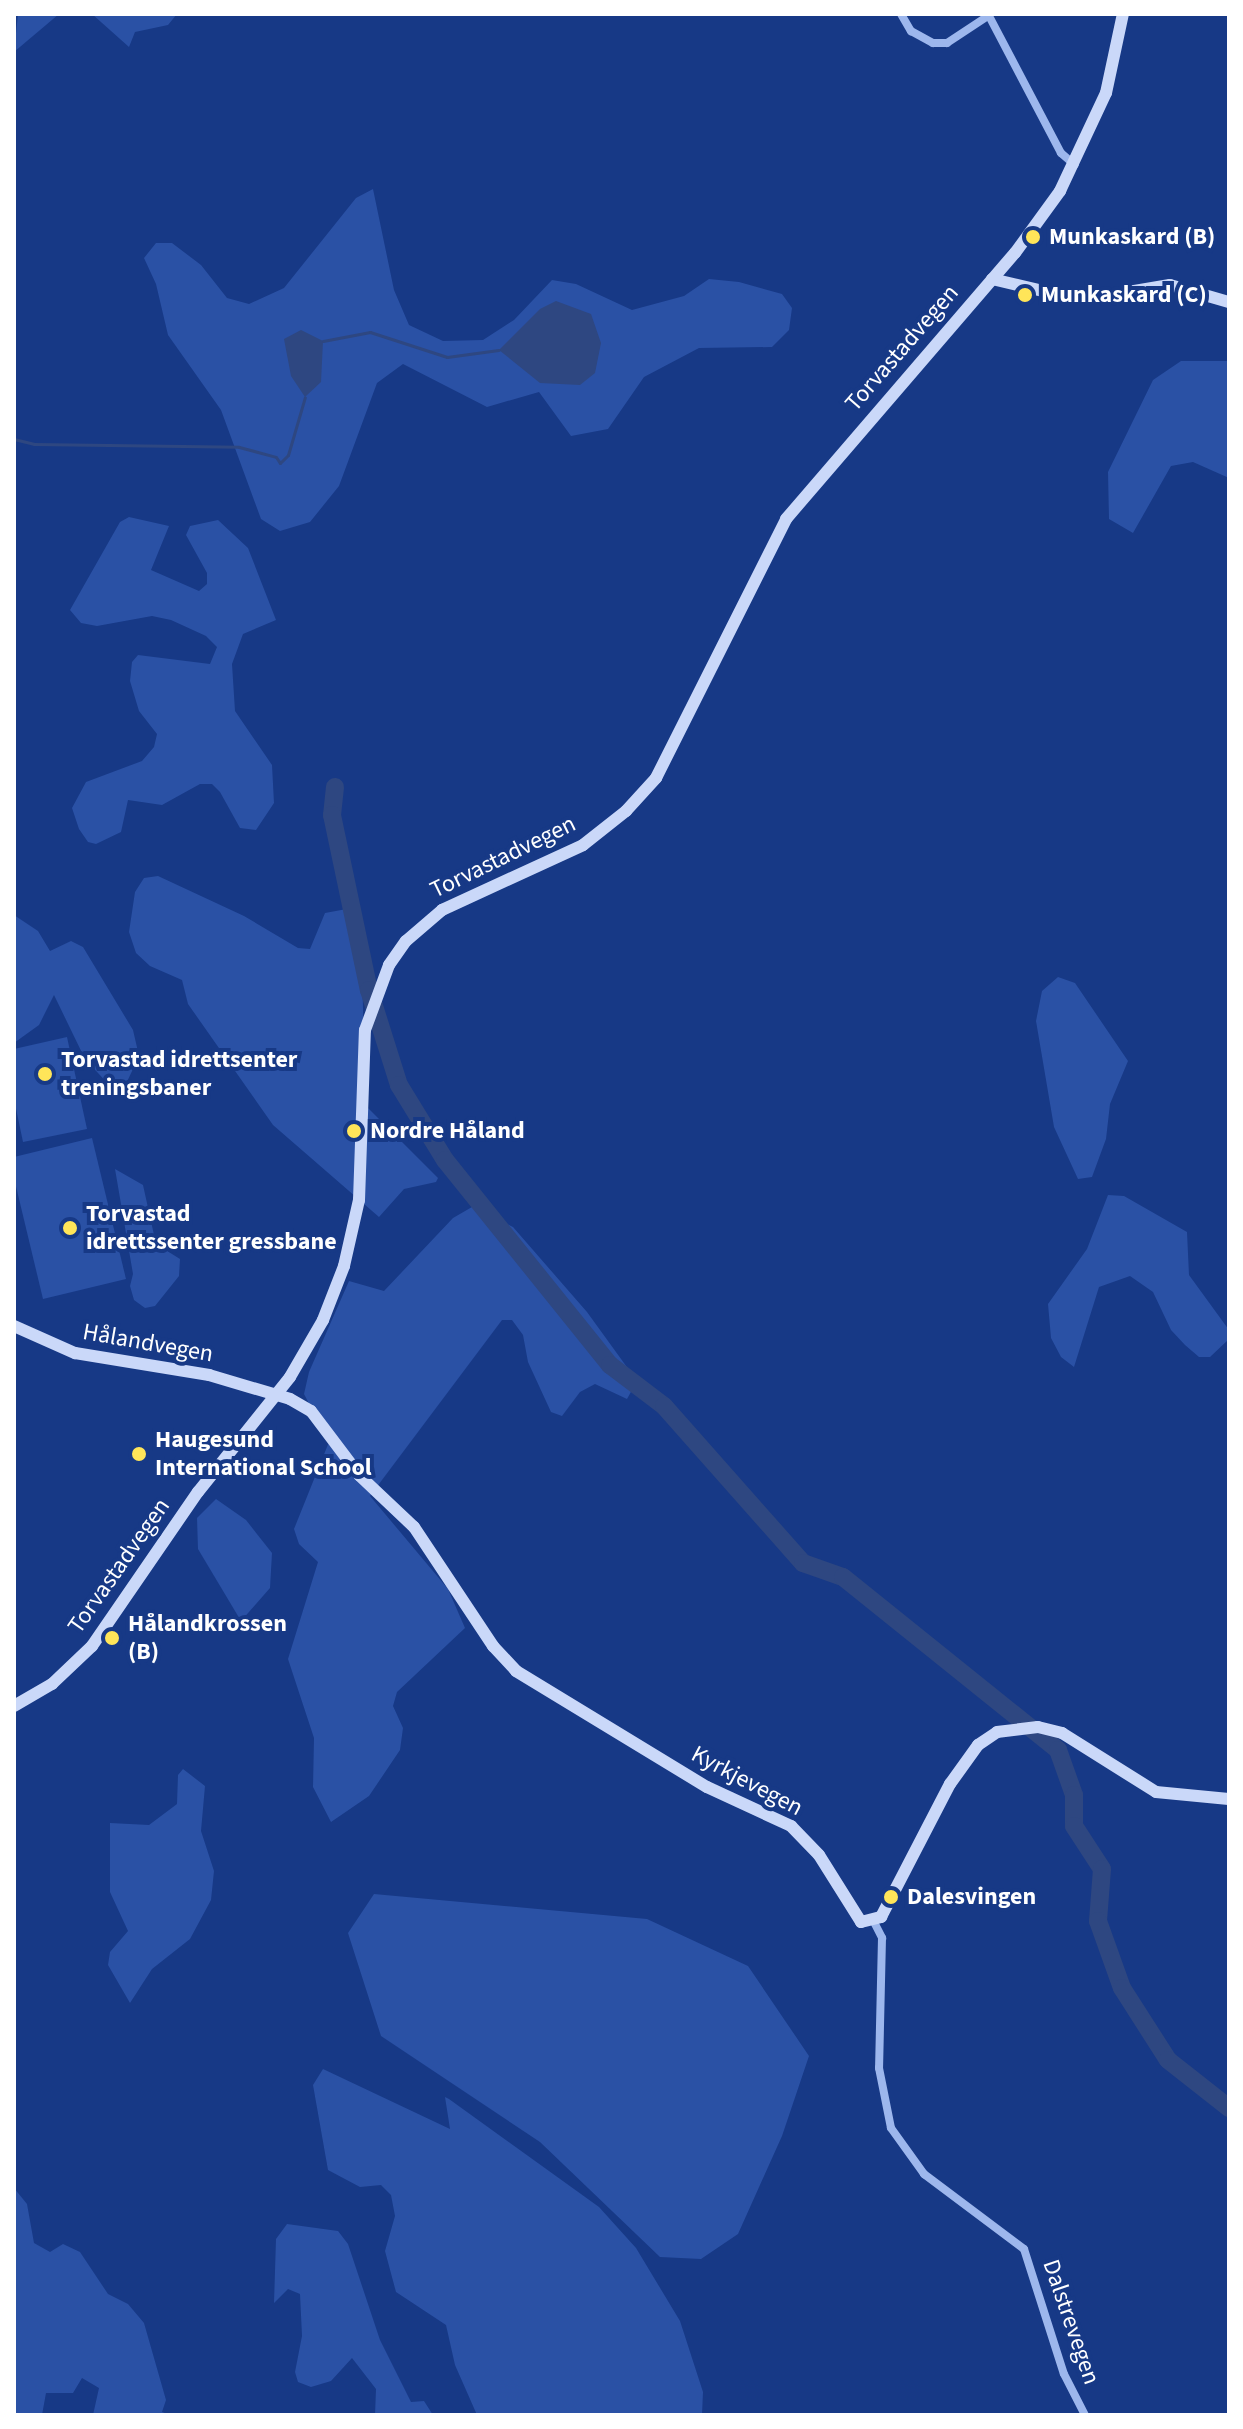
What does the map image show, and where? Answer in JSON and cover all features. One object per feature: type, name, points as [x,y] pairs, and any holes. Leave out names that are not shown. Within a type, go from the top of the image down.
[{"type":"main road","name":"Torvastadvegen","points":[[14,1706],[52,1684],[92,1646],[191,1501],[276,1396],[323,1320],[349,1249],[363,1162],[365,1030],[389,965],[417,930],[442,910],[583,845],[641,796],[679,741],[786,519],[1039,223],[1075,166],[1106,93],[1123,14]]},
{"type":"main road","points":[[992,279],[1081,300],[1170,285],[1229,302]]},
{"type":"main road","name":"Hålandvegen","points":[[14,1326],[75,1353],[194,1372],[276,1396]]},
{"type":"main road","name":"Kyrkjevegen","points":[[276,1396],[297,1402],[323,1421],[360,1476],[414,1527],[493,1646],[516,1671],[707,1787],[791,1826],[819,1855],[854,1917],[874,1922]]},
{"type":"main road","points":[[874,1922],[892,1902],[963,1765],[997,1732],[1038,1727],[1062,1733],[1156,1792],[1229,1799]]},
{"type":"street","points":[[901,14],[911,31],[933,43],[947,43],[988,15],[1061,153],[1075,166]]},
{"type":"street","name":"Dalstrevegen","points":[[874,1922],[882,1938],[879,2068],[891,2128],[924,2174],[1024,2249],[1064,2374],[1085,2415]]},
{"type":"shaded area","points":[[18,14],[59,14],[14,52]]},
{"type":"shaded area","points":[[92,14],[177,14],[168,25],[135,32],[129,47]]},
{"type":"shaded area","points":[[373,189],[394,290],[409,325],[443,341],[483,340],[514,320],[552,280],[576,284],[632,310],[684,296],[709,279],[739,282],[782,294],[792,308],[789,330],[772,347],[699,348],[644,377],[608,429],[571,436],[539,392],[487,407],[403,364],[377,383],[339,486],[310,522],[280,531],[261,519],[221,410],[168,335],[156,284],[144,258],[156,243],[172,243],[201,265],[227,298],[249,304],[284,288],[356,198]]},
{"type":"shaded area","points":[[556,301],[591,314],[601,343],[595,373],[580,385],[540,383],[499,350],[540,309]]},
{"type":"shaded area","points":[[301,330],[323,341],[321,382],[305,397],[291,376],[284,339]]},
{"type":"shaded area","points":[[1181,361],[1229,361],[1229,478],[1193,462],[1171,466],[1133,533],[1109,519],[1108,472],[1153,380]]},
{"type":"shaded area","points":[[129,517],[169,526],[151,570],[199,591],[207,584],[207,573],[186,535],[190,526],[218,520],[248,548],[276,620],[243,634],[232,664],[235,711],[272,765],[274,803],[256,830],[240,828],[220,792],[212,784],[200,784],[162,805],[128,800],[121,832],[96,844],[88,842],[79,829],[72,808],[86,782],[142,761],[154,747],[157,734],[139,711],[130,681],[132,662],[138,655],[210,664],[217,647],[206,636],[171,620],[152,616],[97,626],[81,623],[70,610],[120,522]]},
{"type":"shaded area","points":[[158,876],[244,916],[298,948],[310,949],[325,913],[352,908],[362,960],[365,1105],[438,1178],[436,1182],[404,1189],[379,1217],[273,1125],[188,1004],[182,980],[150,966],[136,953],[129,932],[135,892],[144,878]]},
{"type":"shaded area","points":[[14,915],[38,931],[50,951],[71,941],[83,947],[133,1030],[139,1056],[126,1084],[111,1087],[85,1059],[54,995],[39,1025],[14,1043]]},
{"type":"shaded area","points":[[1058,977],[1075,983],[1128,1061],[1110,1104],[1106,1139],[1092,1177],[1078,1179],[1054,1127],[1036,1021],[1042,991]]},
{"type":"shaded area","name":"Torvastad idrettsenter treningsbaner","points":[[67,1037],[87,1129],[23,1142],[14,1099],[14,1049]]},
{"type":"shaded area","name":"Torvastad idrettssenter gressbane","points":[[92,1138],[126,1279],[43,1299],[14,1178],[14,1157]]},
{"type":"shaded area","points":[[115,1169],[143,1185],[156,1244],[180,1259],[179,1276],[155,1306],[145,1308],[134,1300],[130,1286],[133,1274]]},
{"type":"shaded area","points":[[1108,1195],[1124,1196],[1187,1232],[1189,1275],[1229,1330],[1228,1340],[1210,1357],[1199,1357],[1185,1345],[1171,1330],[1153,1292],[1130,1276],[1099,1287],[1074,1367],[1061,1357],[1051,1338],[1048,1304],[1087,1249]]},
{"type":"shaded area","points":[[472,1207],[513,1227],[587,1312],[637,1381],[627,1399],[595,1384],[580,1392],[562,1416],[551,1412],[528,1362],[523,1335],[512,1320],[502,1320],[370,1496],[448,1589],[465,1628],[397,1692],[393,1706],[403,1728],[400,1750],[369,1796],[331,1822],[313,1787],[314,1738],[288,1659],[318,1562],[299,1544],[294,1529],[329,1442],[304,1394],[309,1372],[349,1281],[384,1291],[453,1218]]},
{"type":"shaded area","points":[[216,1499],[246,1520],[272,1553],[270,1588],[241,1621],[198,1549],[197,1518]]},
{"type":"shaded area","points":[[183,1769],[205,1786],[201,1831],[214,1871],[211,1900],[190,1939],[152,1969],[130,2003],[108,1965],[110,1952],[128,1931],[110,1892],[110,1823],[149,1825],[177,1804],[178,1775]]},
{"type":"shaded area","points":[[374,1894],[647,1919],[748,1966],[809,2056],[782,2136],[738,2234],[701,2259],[660,2257],[540,2142],[381,2036],[348,1933]]},
{"type":"shaded area","points":[[323,2069],[450,2129],[445,2097],[449,2099],[599,2207],[636,2248],[680,2321],[703,2392],[702,2415],[477,2415],[455,2365],[446,2325],[396,2292],[385,2251],[395,2216],[391,2195],[381,2185],[360,2187],[328,2170],[313,2085]]},
{"type":"shaded area","points":[[14,2188],[27,2204],[34,2243],[50,2252],[63,2244],[80,2252],[108,2294],[128,2304],[144,2323],[166,2400],[162,2412],[170,2415],[93,2415],[99,2388],[82,2378],[73,2393],[46,2393],[42,2415],[14,2415]]},
{"type":"shaded area","points":[[287,2224],[338,2231],[348,2244],[380,2340],[411,2402],[424,2401],[433,2415],[375,2415],[376,2389],[352,2358],[331,2381],[311,2387],[298,2382],[295,2372],[302,2336],[300,2294],[288,2289],[274,2303],[276,2239]]},
{"type":"waterway","points":[[323,341],[370,332],[447,357],[499,350]]},
{"type":"waterway","points":[[14,439],[34,444],[239,447],[276,457],[280,463],[288,455],[305,397]]},
{"type":"waterway","points":[[335,787],[332,815],[369,990],[399,1085],[445,1160],[610,1365],[664,1406],[803,1563],[843,1577],[1058,1750],[1074,1795],[1074,1826],[1102,1869],[1098,1921],[1122,1988],[1168,2060],[1229,2108]]},
{"type":"place","name":"Munkaskard (B)","points":[[1033,237]]},
{"type":"place","name":"Munkaskard (C)","points":[[1025,295]]},
{"type":"place","name":"Torvastad idrettsenter treningsbaner","points":[[45,1074]]},
{"type":"place","name":"Nordre Håland","points":[[354,1131]]},
{"type":"place","name":"Torvastad idrettssenter gressbane","points":[[70,1228]]},
{"type":"place","name":"Haugesund International School","points":[[139,1454]]},
{"type":"place","name":"Hålandkrossen (B)","points":[[112,1638]]},
{"type":"place","name":"Dalesvingen","points":[[891,1897]]}]
